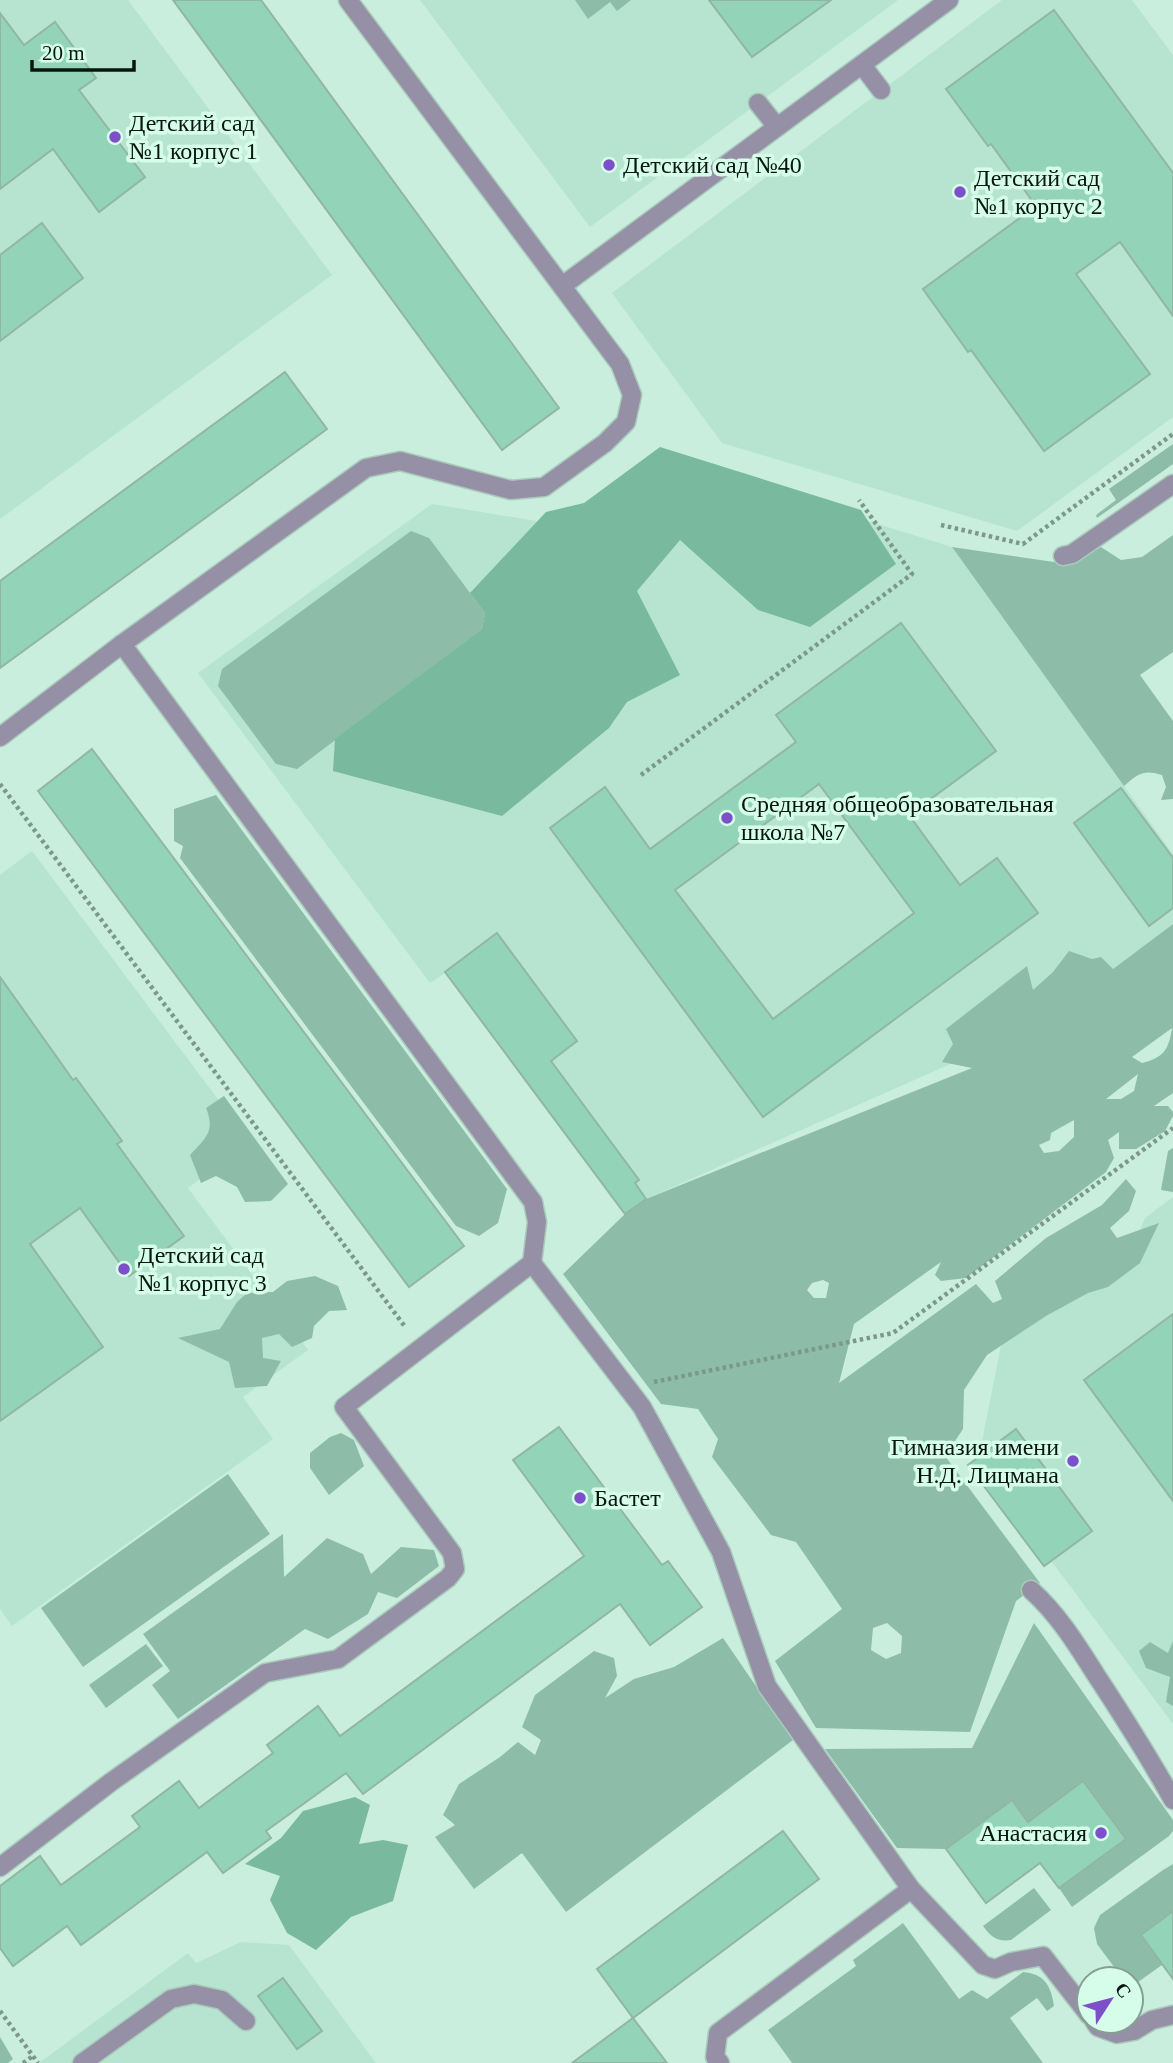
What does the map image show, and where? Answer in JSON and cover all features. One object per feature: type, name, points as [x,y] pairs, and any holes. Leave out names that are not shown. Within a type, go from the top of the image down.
[{"type":"lane","points":[[0,737],[122,644],[366,468],[400,461],[511,490],[544,487],[605,443],[626,422],[632,395],[620,364],[348,0]]},
{"type":"lane","points":[[562,286],[949,0]]},
{"type":"lane","points":[[862,65],[881,90]]},
{"type":"lane","points":[[758,103],[776,127]]},
{"type":"lane","points":[[1063,556],[1072,554],[1173,484]]},
{"type":"lane","points":[[122,644],[533,1202],[537,1222],[532,1263],[642,1407],[721,1552],[767,1686],[911,1889],[983,1965],[995,1969],[1011,1962],[1043,1956],[1075,1997]]},
{"type":"lane","points":[[0,1867],[111,1782],[265,1673],[338,1659],[448,1578],[455,1569],[452,1553],[344,1406],[532,1263]]},
{"type":"lane","points":[[1031,1590],[1073,1639],[1143,1747],[1173,1800]]},
{"type":"lane","points":[[720,2063],[715,2057],[718,2033],[911,1889]]},
{"type":"lane","points":[[82,2063],[171,1999],[194,1994],[222,2000],[246,2021]]},
{"type":"lane","points":[[1145,2024],[1173,2015]]},
{"type":"path","points":[[940,525],[1023,544],[1173,434]]},
{"type":"path","points":[[641,775],[912,573],[859,500]]},
{"type":"path","points":[[0,784],[421,1348]]},
{"type":"path","points":[[628,1387],[893,1332],[1173,1128]]},
{"type":"path","points":[[0,2011],[38,2063]]},
{"type":"path","points":[[23,2063],[33,2056]]},
{"type":"shaded area","name":"Детский сад №1 корпус 1","points":[[0,0],[128,0],[332,275],[0,519]]},
{"type":"shaded area","name":"Детский сад №40","points":[[420,0],[898,0],[590,227]]},
{"type":"shaded area","points":[[575,0],[631,0],[617,11],[610,2],[588,19]]},
{"type":"shaded area","name":"Детский сад №1 корпус 2","points":[[1002,0],[1132,0],[1173,55],[1173,417],[1017,531],[722,443],[612,293]]},
{"type":"shaded area","points":[[1173,444],[1173,464],[1097,518],[1096,515],[1116,500],[1109,489]]},
{"type":"shaded area","points":[[660,447],[861,510],[896,564],[810,627],[758,610],[680,540],[637,591],[680,675],[627,702],[609,728],[502,816],[333,771],[335,739],[482,629],[485,613],[470,593],[546,512],[584,503]]},
{"type":"shaded area","name":"Средняя общеобразовательная школа №7","points":[[664,458],[952,547],[1173,854],[1173,924],[1038,1025],[646,1199],[625,1214],[445,973],[430,983],[198,673],[432,504],[574,527]]},
{"type":"shaded area","points":[[411,531],[429,538],[485,613],[482,629],[297,769],[276,764],[218,686],[222,669]]},
{"type":"shaded area","points":[[1173,535],[1173,652],[1140,675],[1173,721],[1173,799],[1161,800],[1166,787],[1162,775],[1150,772],[1141,774],[1124,786],[952,547],[1068,564],[1101,547],[1121,560],[1142,557]]},
{"type":"shaded area","points":[[216,795],[507,1189],[498,1223],[479,1236],[456,1226],[180,858],[183,846],[174,841],[174,809]]},
{"type":"shaded area","name":"Детский сад №1 корпус 3","points":[[32,851],[250,1142],[188,1188],[308,1350],[243,1397],[273,1439],[12,1626],[0,1609],[0,875]]},
{"type":"shaded area","points":[[1173,924],[1173,1093],[1154,1106],[1168,1106],[1173,1112],[1165,1131],[1136,1149],[1119,1149],[1119,1132],[1108,1140],[1114,1158],[1106,1172],[966,1278],[941,1281],[935,1275],[941,1262],[854,1324],[839,1383],[976,1284],[993,1303],[1002,1299],[995,1281],[1046,1238],[1102,1205],[1126,1179],[1136,1191],[1129,1211],[1110,1228],[1117,1238],[1159,1223],[1140,1263],[1108,1287],[1088,1293],[1046,1316],[987,1355],[964,1390],[963,1429],[945,1456],[1040,1583],[1016,1601],[970,1732],[816,1728],[775,1661],[842,1609],[796,1542],[771,1535],[712,1457],[718,1439],[698,1409],[661,1404],[563,1274],[625,1214],[646,1199],[972,1068],[942,1062],[953,1044],[946,1029],[1027,966],[1033,990],[1053,972],[1069,951],[1092,959],[1101,957],[1113,969]],"holes":[[[1172,1028],[1167,1047],[1160,1056],[1142,1063],[1132,1057]],[[1138,1074],[1134,1091],[1121,1099],[1106,1099]],[[1074,1120],[1074,1137],[1059,1151],[1044,1153],[1039,1145],[1050,1140],[1051,1133]],[[823,1280],[829,1283],[826,1298],[814,1298],[807,1290],[812,1283]],[[887,1623],[902,1636],[901,1653],[886,1659],[871,1650],[873,1628]]]},
{"type":"shaded area","points":[[224,1096],[288,1184],[271,1201],[245,1202],[237,1187],[216,1176],[201,1183],[190,1155],[209,1129],[206,1108]]},
{"type":"shaded area","points":[[1173,1148],[1173,1192],[1161,1190],[1168,1151]]},
{"type":"shaded area","name":"Гимназия имени Н.Д. Лицмана","points":[[1173,1197],[1173,1724],[1052,1562],[1045,1567],[968,1464],[979,1457],[1004,1330],[1140,1230],[1145,1218]]},
{"type":"shaded area","points":[[315,1276],[338,1286],[347,1310],[329,1311],[314,1326],[312,1338],[292,1347],[279,1334],[262,1338],[263,1358],[281,1361],[267,1386],[235,1388],[229,1362],[178,1338],[220,1329],[237,1302],[247,1293],[273,1292],[287,1281]]},
{"type":"shaded area","points":[[341,1433],[354,1440],[364,1466],[329,1495],[310,1468],[310,1453],[330,1437]]},
{"type":"shaded area","points":[[228,1474],[270,1534],[83,1667],[41,1608]]},
{"type":"shaded area","points":[[283,1534],[284,1577],[327,1538],[363,1554],[371,1574],[401,1547],[434,1550],[439,1566],[397,1598],[378,1592],[368,1614],[328,1639],[305,1629],[178,1719],[152,1685],[170,1671],[143,1634]]},
{"type":"shaded area","points":[[1034,1623],[1173,1820],[1173,1831],[1169,1836],[1072,1907],[1059,1888],[1126,1839],[1083,1782],[1028,1822],[1012,1801],[946,1849],[897,1848],[825,1749],[972,1748]]},
{"type":"shaded area","points":[[723,1638],[793,1740],[566,1912],[522,1853],[474,1889],[435,1837],[455,1825],[443,1815],[459,1784],[518,1742],[535,1755],[541,1740],[522,1727],[535,1695],[594,1651],[614,1658],[617,1676],[605,1698],[634,1679],[674,1667]]},
{"type":"shaded area","points":[[1173,1641],[1173,1706],[1166,1702],[1170,1677],[1146,1668],[1139,1651],[1150,1642],[1168,1653]]},
{"type":"shaded area","points":[[146,1644],[163,1666],[106,1708],[89,1685]]},
{"type":"shaded area","points":[[355,1797],[370,1805],[359,1844],[383,1840],[408,1845],[393,1901],[351,1917],[316,1950],[287,1933],[270,1900],[280,1876],[245,1864],[281,1838],[303,1811]]},
{"type":"shaded area","points":[[1173,1864],[1173,1957],[1145,1977],[1145,1965],[1113,1965],[1097,1944],[1094,1928],[1100,1915]]},
{"type":"shaded area","points":[[1034,1888],[1051,1910],[1011,1940],[998,1939],[989,1933],[983,1926]]},
{"type":"shaded area","points":[[903,1923],[959,1999],[972,1990],[987,1999],[1023,1972],[1037,1975],[1046,1982],[1054,2006],[1047,2011],[1037,1998],[1010,2018],[1043,2063],[792,2063],[768,2030],[856,1966],[853,1960]]},
{"type":"shaded area","points":[[241,1942],[289,1945],[376,2063],[39,2063],[188,1953],[196,1963]]},
{"type":"shaded area","points":[[0,2037],[13,2059],[8,2063],[0,2063]]},
{"type":"building","points":[[173,0],[261,0],[559,408],[502,450]]},
{"type":"building","points":[[709,0],[831,0],[752,57]]},
{"type":"building","points":[[1054,10],[1173,173],[1173,316],[1120,242],[1076,274],[1150,374],[1044,451],[923,289],[1036,206],[991,144],[988,146],[946,89]]},
{"type":"building","points":[[0,13],[24,45],[55,22],[96,78],[79,90],[145,177],[99,212],[53,149],[0,189]]},
{"type":"building","points":[[42,223],[83,278],[0,341],[0,255]]},
{"type":"building","points":[[285,372],[327,429],[0,668],[0,581]]},
{"type":"building","points":[[901,623],[996,751],[909,815],[960,885],[997,858],[1038,913],[763,1117],[550,828],[605,787],[650,849],[796,742],[776,715]],"holes":[[[819,784],[914,913],[773,1019],[675,890]]]},
{"type":"building","points":[[92,749],[464,1246],[409,1287],[38,791]]},
{"type":"building","points":[[1121,788],[1173,858],[1173,908],[1149,926],[1074,823]]},
{"type":"building","points":[[497,933],[577,1041],[551,1061],[639,1180],[635,1183],[646,1199],[625,1214],[445,972]]},
{"type":"building","points":[[0,977],[73,1080],[76,1078],[122,1141],[117,1144],[184,1236],[129,1276],[80,1208],[30,1244],[103,1347],[0,1421]]},
{"type":"building","points":[[1173,1314],[1173,1501],[1084,1380]]},
{"type":"building","points":[[559,1427],[662,1565],[668,1561],[702,1607],[650,1645],[620,1604],[363,1794],[346,1773],[266,1831],[271,1838],[223,1873],[207,1852],[81,1945],[67,1926],[13,1966],[0,1948],[0,1886],[40,1856],[61,1885],[140,1827],[132,1816],[179,1781],[199,1808],[273,1753],[267,1745],[318,1706],[340,1736],[584,1556],[513,1460]]},
{"type":"building","points":[[1016,1429],[1092,1531],[1044,1566],[968,1465]]},
{"type":"building","points":[[1083,1781],[1126,1839],[1059,1888],[1040,1863],[986,1903],[946,1849],[1012,1800],[1028,1822]]},
{"type":"building","points":[[783,1831],[819,1879],[633,2018],[597,1969]]},
{"type":"building","points":[[1173,1911],[1173,1979],[1141,1935]]},
{"type":"building","points":[[283,1978],[322,2031],[297,2049],[258,1996]]},
{"type":"building","points":[[633,2018],[667,2063],[572,2063]]},
{"type":"place","name":"Детский сад №1 корпус 1","points":[[115,137]]},
{"type":"place","name":"Детский сад №40","points":[[609,165]]},
{"type":"place","name":"Детский сад №1 корпус 2","points":[[960,192]]},
{"type":"place","name":"Средняя общеобразовательная школа №7","points":[[727,818]]},
{"type":"place","name":"Детский сад №1 корпус 3","points":[[124,1269]]},
{"type":"place","name":"Гимназия имени Н.Д. Лицмана","points":[[1073,1461]]},
{"type":"place","name":"Бастет","points":[[580,1498]]},
{"type":"place","name":"Анастасия","points":[[1101,1833]]}]
